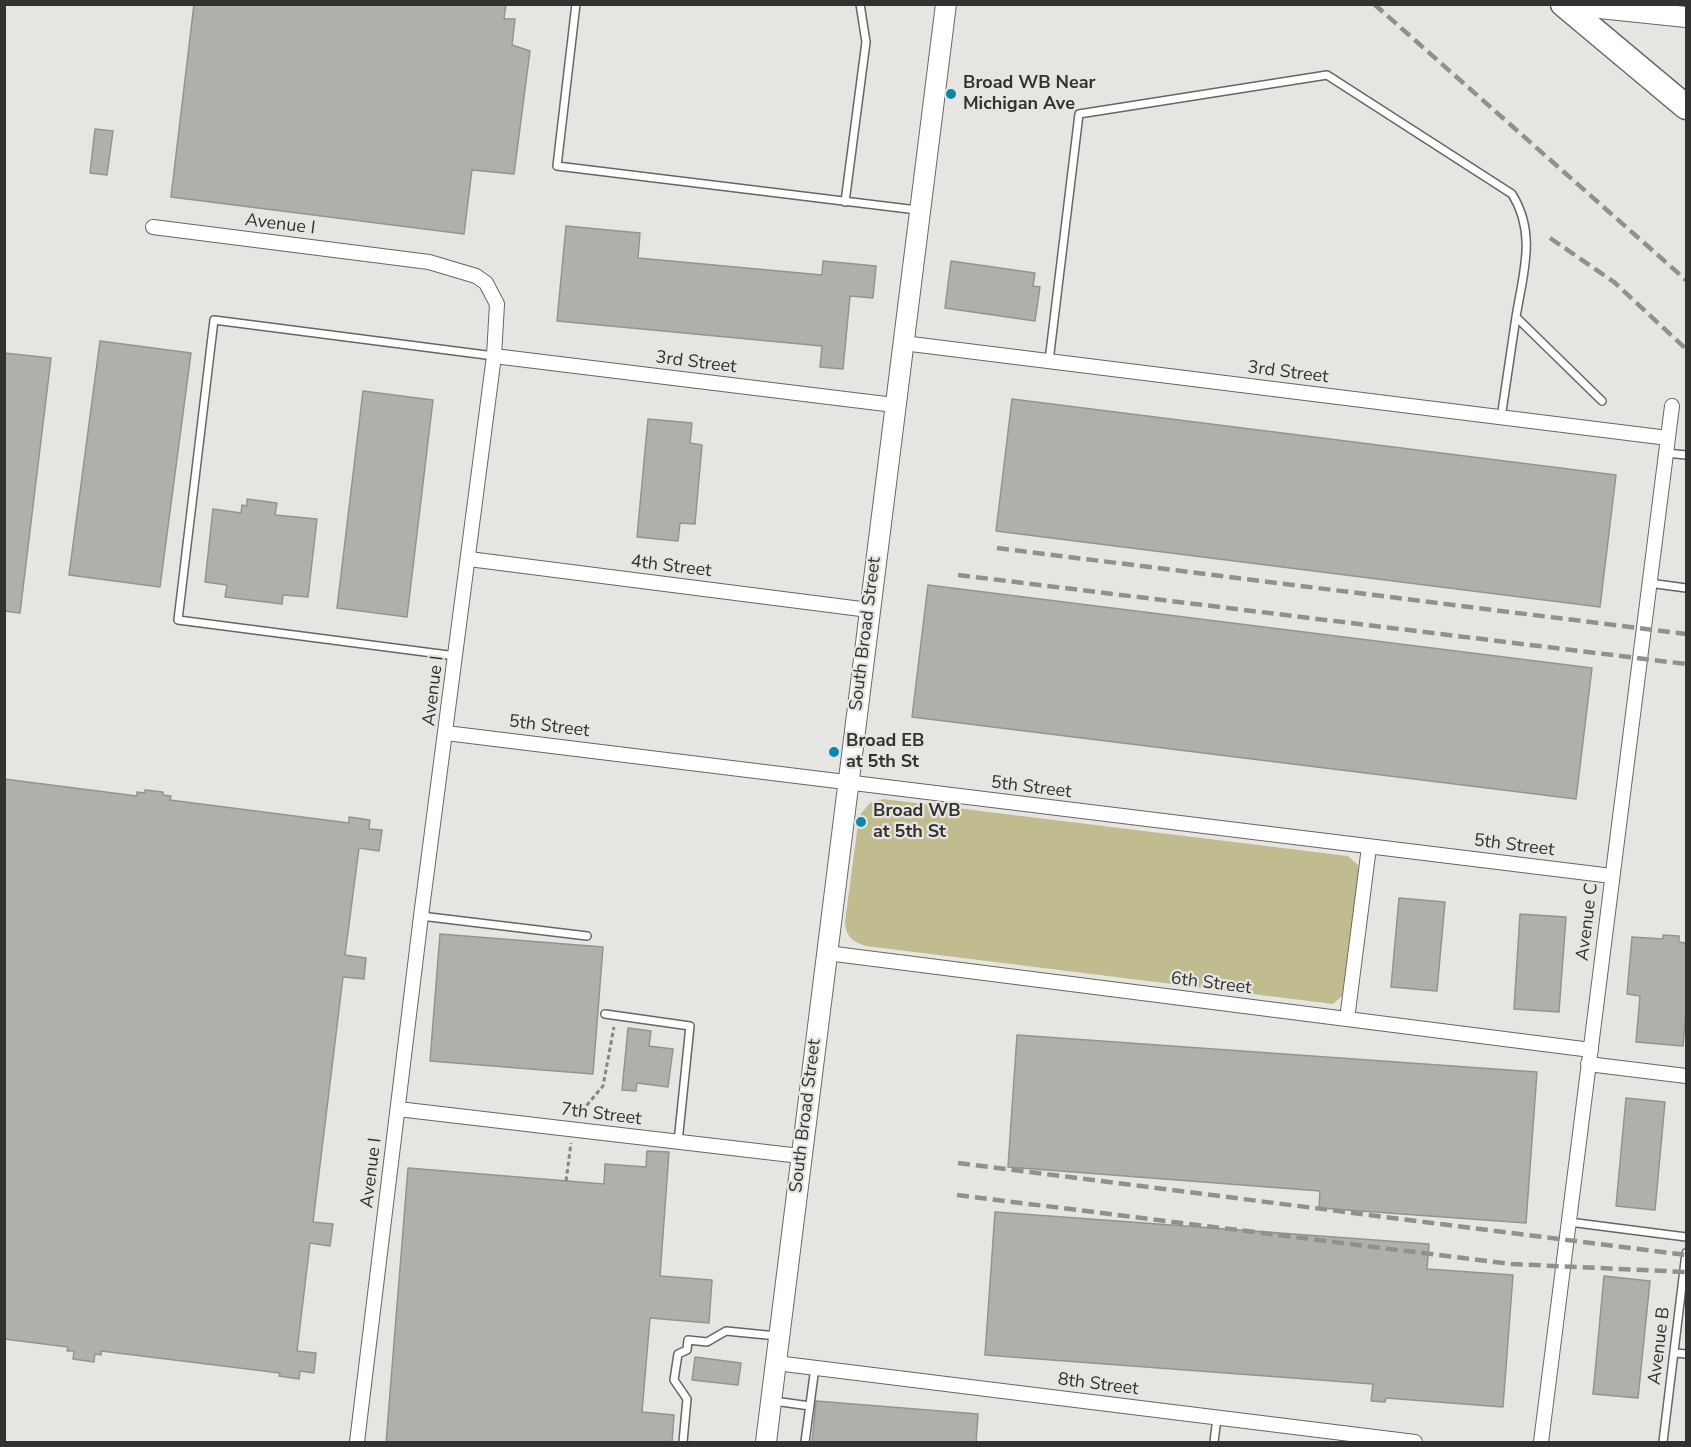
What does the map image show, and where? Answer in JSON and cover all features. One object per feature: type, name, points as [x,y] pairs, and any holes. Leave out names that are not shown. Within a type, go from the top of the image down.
[{"type":"highway","points":[[1563,5],[1686,107]]},
{"type":"street","name":"South Broad Street","points":[[766,1443],[800,1156],[946,4]]},
{"type":"street","points":[[1563,5],[1686,17]]},
{"type":"street","name":"Avenue I","points":[[153,227],[429,262],[476,276],[486,283],[497,304],[494,356],[421,916],[357,1443]]},
{"type":"street","name":"3rd Street","points":[[903,343],[1668,438]]},
{"type":"street","name":"3rd Street","points":[[494,356],[894,405]]},
{"type":"street","name":"Avenue C","points":[[1541,1443],[1672,406]]},
{"type":"street","name":"4th Street","points":[[469,559],[869,610]]},
{"type":"street","name":"5th Street","points":[[446,733],[1612,876]]},
{"type":"street","points":[[1347,1019],[1369,847]]},
{"type":"street","name":"6th Street","points":[[827,954],[1591,1050]]},
{"type":"street","points":[[1588,1064],[1686,1076]]},
{"type":"street","name":"7th Street","points":[[398,1109],[800,1156]]},
{"type":"street","name":"8th Street","points":[[776,1363],[1415,1443]]},
{"type":"lane","points":[[576,4],[557,166],[920,210]]},
{"type":"lane","points":[[845,202],[866,42],[860,4]]},
{"type":"lane","points":[[1049,361],[1079,114],[1327,75],[1512,194],[1526,222],[1526,251],[1501,418]]},
{"type":"lane","points":[[1516,317],[1602,401]]},
{"type":"lane","points":[[456,656],[178,620],[214,320],[494,356]]},
{"type":"lane","points":[[1666,453],[1686,455]]},
{"type":"lane","points":[[1649,584],[1686,588]]},
{"type":"lane","points":[[421,916],[587,936]]},
{"type":"lane","points":[[605,1014],[690,1026],[678,1142]]},
{"type":"lane","points":[[1569,1222],[1686,1237]]},
{"type":"lane","name":"Avenue B","points":[[1663,1443],[1686,1253]]},
{"type":"lane","points":[[683,1443],[687,1399],[674,1380],[678,1354],[687,1350],[688,1340],[707,1342],[726,1331],[779,1336]]},
{"type":"lane","points":[[1675,1353],[1686,1354]]},
{"type":"lane","points":[[805,1443],[815,1367]]},
{"type":"lane","points":[[771,1401],[810,1406]]},
{"type":"lane","points":[[1214,1443],[1217,1418]]},
{"type":"path","points":[[566,1181],[574,1130],[580,1111],[603,1086],[616,1016]]},
{"type":"shaded area","points":[[883,799],[1348,856],[1358,865],[1358,873],[1342,996],[1333,1004],[866,946],[854,941],[849,935],[845,922],[859,816],[870,803]]},
{"type":"building","points":[[194,4],[506,4],[504,19],[515,19],[512,45],[530,51],[514,174],[472,170],[464,234],[171,197]]},
{"type":"building","points":[[95,129],[113,131],[107,175],[90,173]]},
{"type":"building","points":[[566,226],[640,233],[638,258],[822,275],[823,261],[876,266],[873,298],[850,296],[843,369],[820,367],[822,346],[557,321]]},
{"type":"building","points":[[951,261],[1035,273],[1033,286],[1040,287],[1035,321],[945,308]]},
{"type":"building","points":[[100,341],[191,353],[160,587],[69,575]]},
{"type":"building","points":[[4,353],[51,358],[20,613],[4,611]]},
{"type":"building","points":[[363,391],[433,400],[407,617],[337,608]]},
{"type":"building","points":[[1012,399],[1616,475],[1600,607],[996,531]]},
{"type":"building","points":[[648,419],[692,423],[690,443],[702,445],[695,524],[680,523],[678,541],[637,537]]},
{"type":"building","points":[[247,499],[277,503],[275,515],[317,519],[308,597],[283,595],[282,604],[225,597],[227,585],[205,582],[213,509],[241,513],[242,505],[247,506]]},
{"type":"building","points":[[928,585],[1592,668],[1576,799],[912,717]]},
{"type":"building","points":[[4,779],[137,796],[137,792],[145,793],[145,790],[163,792],[163,795],[171,796],[170,800],[349,823],[349,817],[370,820],[369,829],[382,830],[379,851],[359,848],[345,955],[366,958],[364,979],[343,977],[313,1222],[333,1224],[330,1246],[310,1243],[297,1351],[316,1353],[314,1373],[300,1371],[299,1379],[279,1376],[280,1373],[101,1351],[101,1355],[95,1354],[94,1362],[73,1359],[74,1351],[67,1351],[68,1347],[4,1339]]},
{"type":"building","points":[[1399,898],[1445,902],[1437,991],[1391,987]]},
{"type":"building","points":[[1520,914],[1566,917],[1559,1012],[1514,1009]]},
{"type":"building","points":[[440,934],[603,947],[593,1074],[430,1061]]},
{"type":"building","points":[[1663,935],[1679,936],[1679,942],[1686,943],[1686,1009],[1683,1046],[1636,1042],[1640,996],[1627,994],[1632,937],[1663,939]]},
{"type":"building","points":[[628,1028],[651,1031],[649,1046],[673,1049],[668,1087],[637,1083],[636,1091],[622,1090]]},
{"type":"building","points":[[1017,1035],[1537,1072],[1526,1223],[1319,1208],[1320,1191],[1008,1167]]},
{"type":"building","points":[[1626,1098],[1665,1102],[1655,1210],[1616,1206]]},
{"type":"building","points":[[647,1151],[669,1152],[660,1276],[712,1280],[709,1323],[650,1318],[642,1412],[674,1415],[672,1443],[386,1443],[408,1168],[604,1184],[605,1164],[646,1167]]},
{"type":"building","points":[[995,1212],[1429,1244],[1427,1269],[1513,1275],[1503,1407],[1386,1398],[1385,1402],[1371,1401],[1373,1384],[985,1355]]},
{"type":"building","points":[[1604,1276],[1650,1281],[1638,1398],[1593,1394]]},
{"type":"building","points":[[695,1357],[741,1363],[738,1385],[692,1380]]},
{"type":"building","points":[[816,1401],[978,1414],[976,1443],[812,1443]]},
{"type":"railway","points":[[1374,4],[1686,280]]},
{"type":"railway","points":[[1550,238],[1614,282],[1686,349]]},
{"type":"railway","points":[[997,548],[1686,634]]},
{"type":"railway","points":[[958,575],[1686,664]]},
{"type":"railway","points":[[958,1163],[1686,1255]]},
{"type":"railway","points":[[957,1195],[1511,1264],[1686,1272]]},
{"type":"place","name":"Broad WB Near Michigan Ave","points":[[951,94]]},
{"type":"place","name":"Broad EB at 5th St","points":[[834,752]]},
{"type":"place","name":"Broad WB at 5th St","points":[[861,822]]}]
